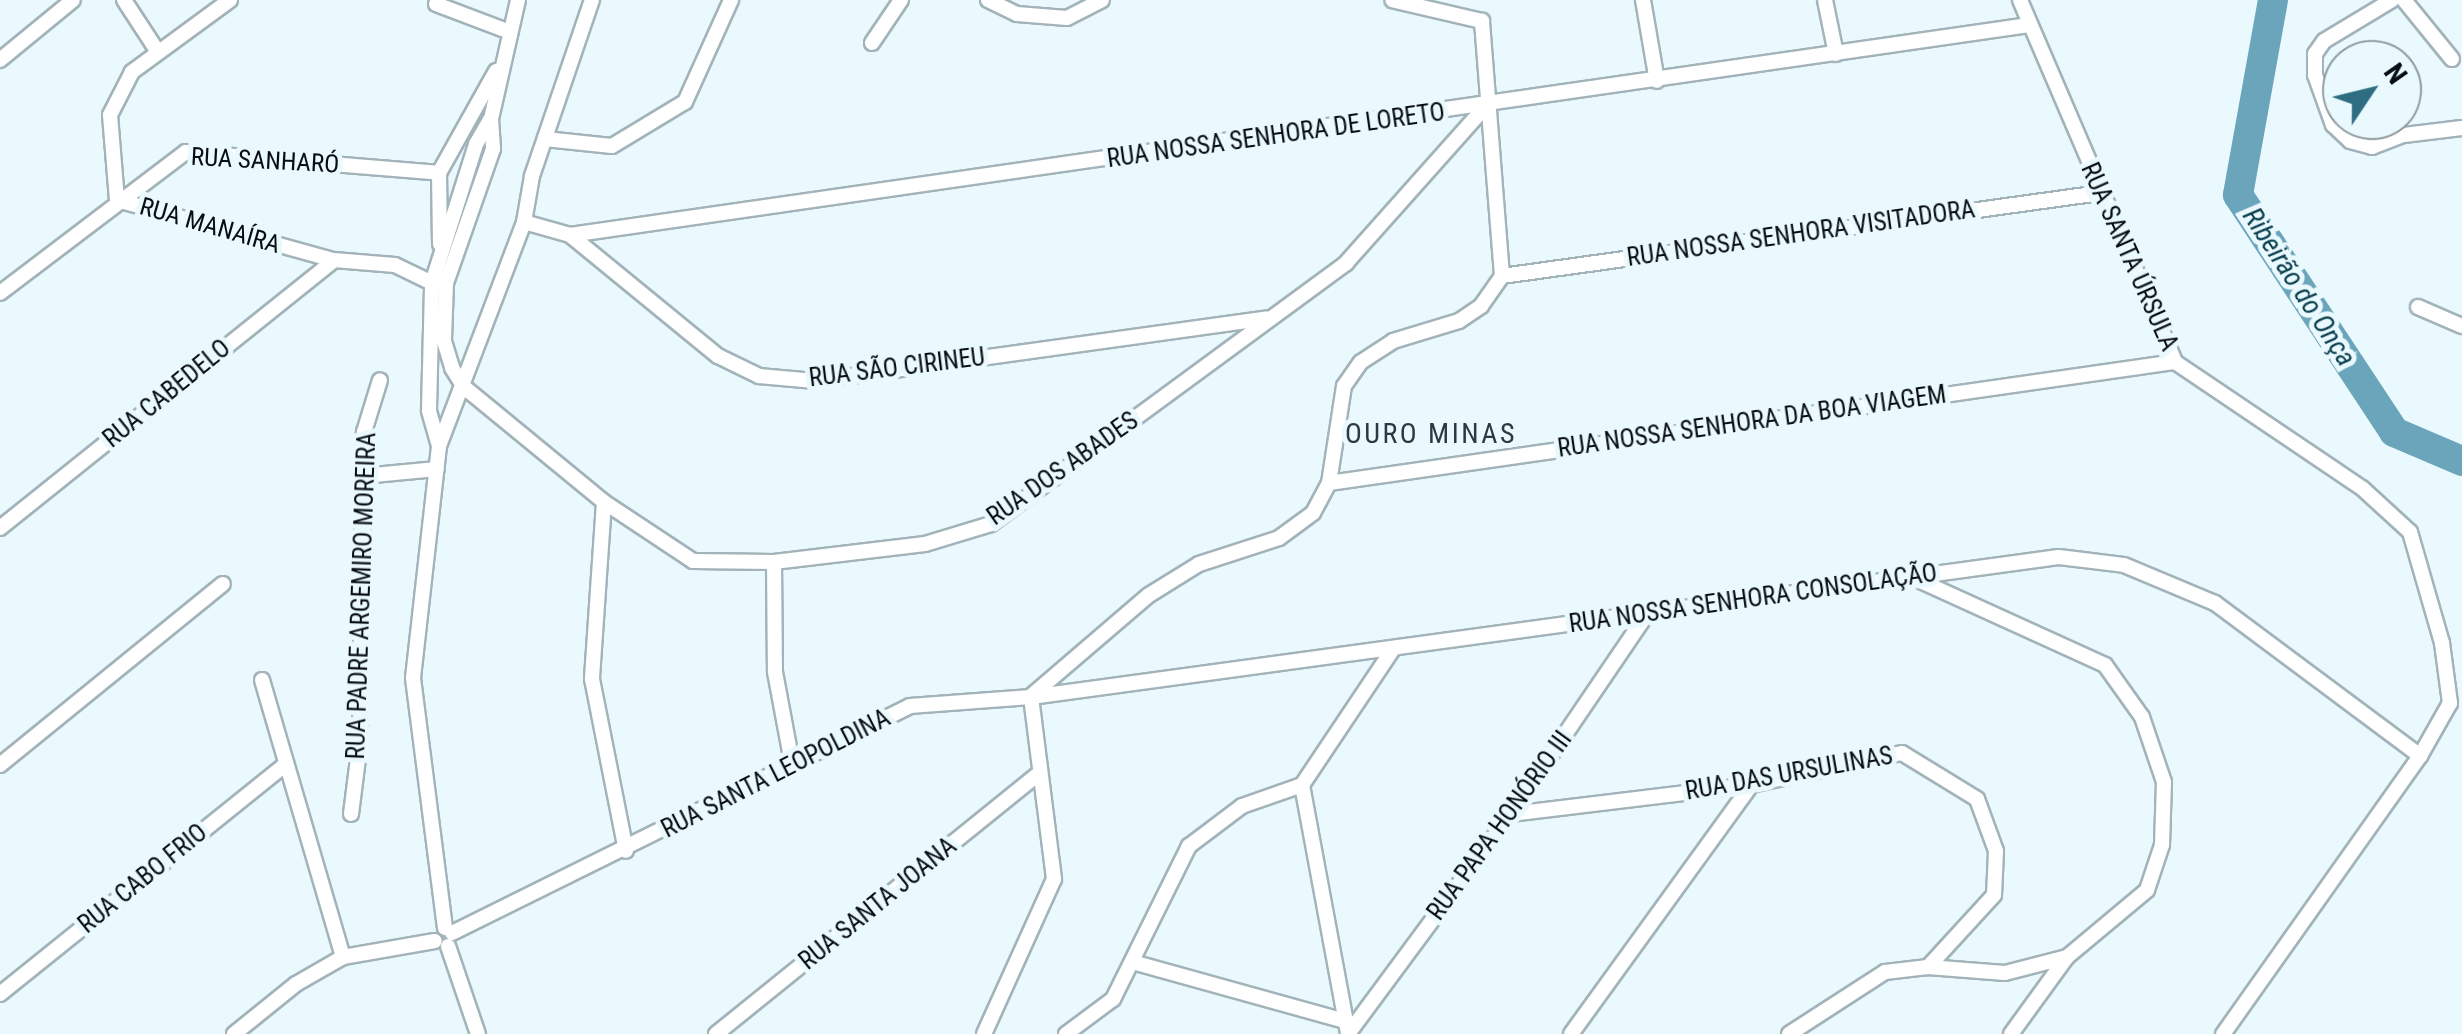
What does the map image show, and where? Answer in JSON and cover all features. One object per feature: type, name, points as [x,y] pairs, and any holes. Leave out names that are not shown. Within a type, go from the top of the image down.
[{"type":"street","points":[[0,60],[72,0]]},
{"type":"street","points":[[124,0],[156,49]]},
{"type":"street","name":"RUA MANAÍRA","points":[[230,0],[156,49],[132,72],[110,116],[117,200],[334,260],[395,264],[432,284]]},
{"type":"street","points":[[464,386],[444,341],[446,283],[493,149],[491,120],[518,0]]},
{"type":"street","points":[[478,1034],[445,937],[413,678],[436,469],[439,446],[524,222],[545,139],[592,0]]},
{"type":"street","points":[[545,139],[612,146],[685,102],[731,0]]},
{"type":"street","points":[[872,43],[900,0]]},
{"type":"street","points":[[988,0],[1017,14],[1067,18],[1102,0]]},
{"type":"street","points":[[984,1034],[1054,879],[1031,697],[1148,594],[1199,564],[1290,530],[1313,513],[1329,483],[1344,386],[1362,362],[1393,341],[1459,321],[1481,306],[1502,276],[1482,21],[1392,0]]},
{"type":"street","points":[[1643,0],[1657,81]]},
{"type":"street","points":[[1826,0],[1836,54]]},
{"type":"street","name":"RUA SANTA ÚRSULA","points":[[2020,0],[2175,362],[2362,488],[2410,532],[2442,643],[2450,703],[2420,756],[2223,1034]]},
{"type":"street","points":[[2392,0],[2324,41],[2315,54],[2315,75],[2333,125],[2350,142],[2372,147],[2404,135],[2462,128]]},
{"type":"street","points":[[2404,0],[2452,59]]},
{"type":"street","points":[[436,4],[510,32]]},
{"type":"street","name":"RUA NOSSA SENHORA DE LORETO","points":[[524,222],[570,235],[2029,26]]},
{"type":"street","points":[[440,252],[439,172],[506,52]]},
{"type":"street","name":"RUA DOS ABADES","points":[[464,386],[604,502],[694,561],[774,562],[924,544],[991,524],[1346,262],[1486,106]]},
{"type":"street","points":[[439,446],[429,410],[432,284],[476,144],[491,120]]},
{"type":"street","name":"RUA SANHARÓ","points":[[0,292],[117,200],[186,152],[439,172]]},
{"type":"street","name":"RUA NOSSA SENHORA VISITADORA","points":[[1502,276],[2100,193]]},
{"type":"street","name":"RUA SÃO CIRINEU","points":[[570,235],[718,356],[759,376],[814,381],[1269,318]]},
{"type":"street","name":"RUA CABEDELO","points":[[0,528],[334,260]]},
{"type":"street","points":[[2418,308],[2462,326]]},
{"type":"street","name":"RUA NOSSA SENHORA DA BOA VIAGEM","points":[[1329,483],[2175,362]]},
{"type":"street","name":"RUA PADRE ARGEMIRO MOREIRA","points":[[352,814],[360,743],[364,432],[380,380]]},
{"type":"street","points":[[362,476],[436,469]]},
{"type":"street","points":[[604,502],[592,679],[626,851]]},
{"type":"street","name":"RUA NOSSA SENHORA CONSOLAÇÃO","points":[[1031,697],[2058,557],[2124,564],[2215,603],[2420,756]]},
{"type":"street","points":[[774,562],[775,672],[792,763]]},
{"type":"street","points":[[1914,577],[2104,665],[2142,717],[2164,782],[2162,845],[2147,890],[2067,956],[2011,1034]]},
{"type":"street","points":[[0,765],[223,584]]},
{"type":"street","name":"RUA PAPA HONÓRIO III","points":[[1345,1027],[1512,814],[1647,614]]},
{"type":"street","points":[[1066,1034],[1113,998],[1136,963],[1190,846],[1242,806],[1302,786],[1394,650]]},
{"type":"street","points":[[262,680],[343,957]]},
{"type":"street","name":"RUA SANTA LEOPOLDINA","points":[[234,1034],[296,984],[343,957],[445,937],[626,851],[910,706],[1031,697]]},
{"type":"street","name":"RUA DAS URSULINAS","points":[[1512,814],[1750,785],[1902,754],[1978,799],[1996,851],[1994,895],[1928,967]]},
{"type":"street","name":"RUA CABO FRIO","points":[[0,994],[286,764]]},
{"type":"street","name":"RUA SANTA JOANA","points":[[716,1034],[1040,773]]},
{"type":"street","points":[[1571,1034],[1750,785]]},
{"type":"street","points":[[1136,963],[1345,1027],[1302,786]]},
{"type":"street","points":[[1789,1034],[1885,972],[1928,967],[2004,973],[2067,956]]},
{"type":"waterway","name":"Ribeirão do Onça","points":[[2273,0],[2238,195],[2394,432],[2462,461]]},
{"type":"district","name":"OURO MINAS","points":[[1431,434]]}]
